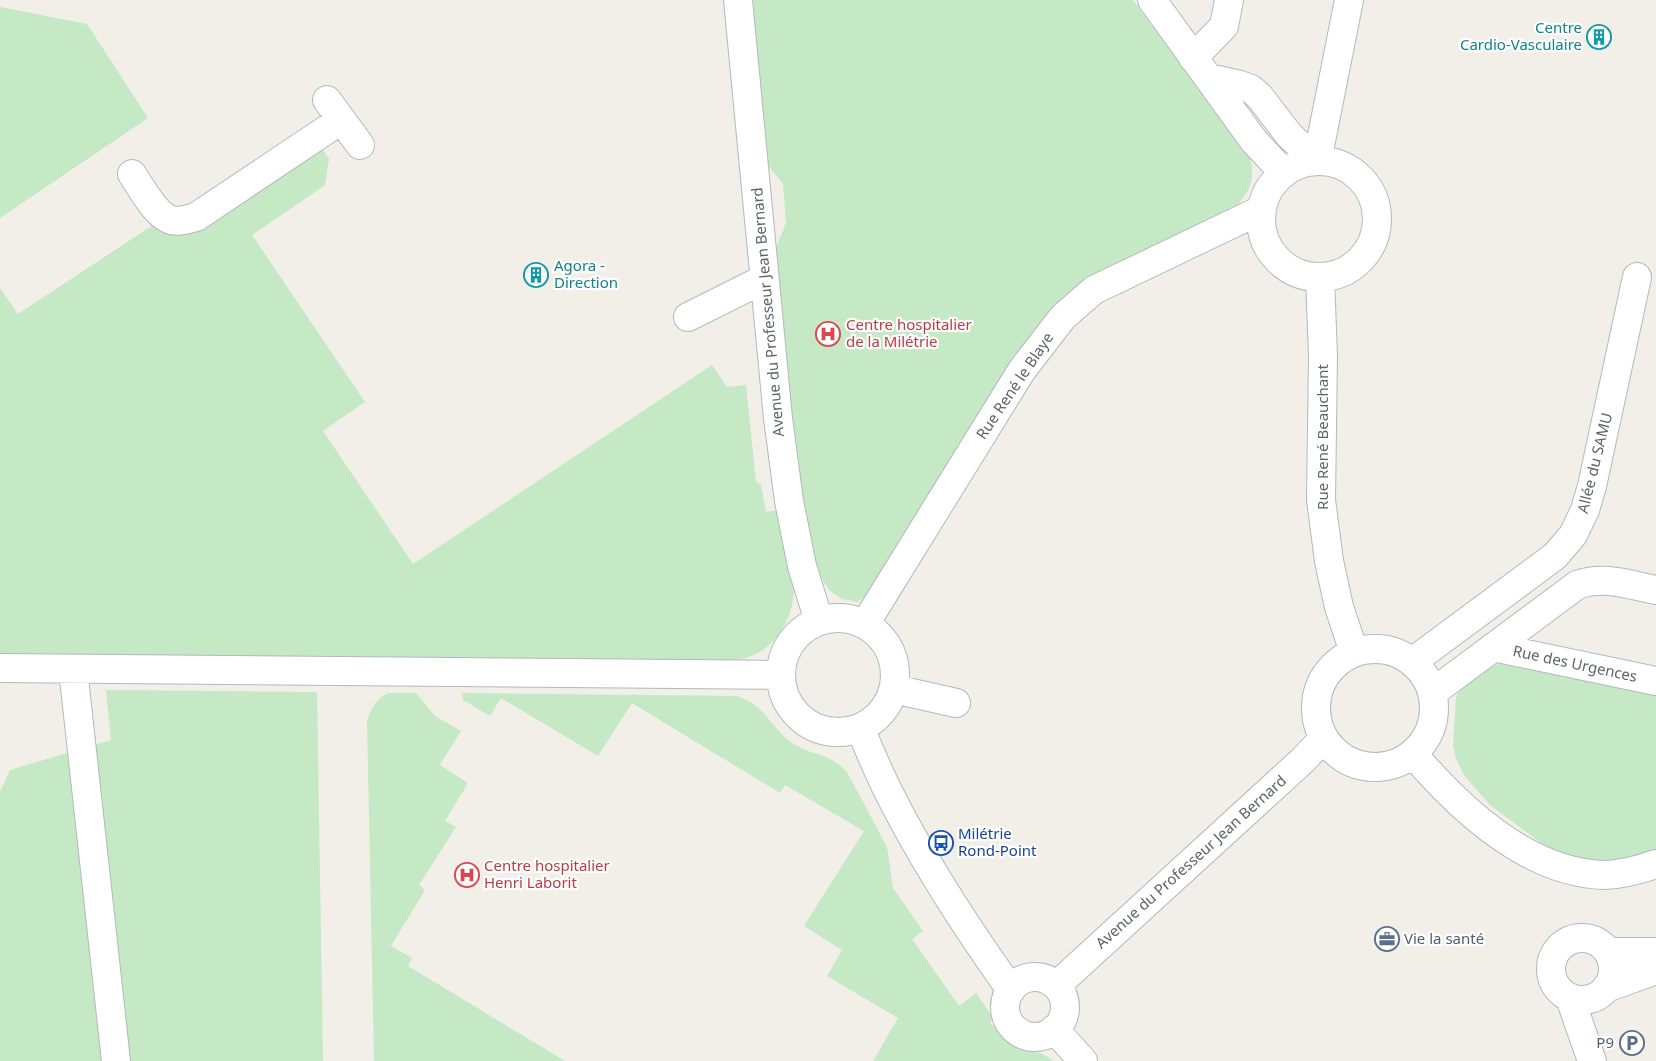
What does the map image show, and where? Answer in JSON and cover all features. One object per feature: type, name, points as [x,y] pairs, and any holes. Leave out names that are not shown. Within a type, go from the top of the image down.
[{"type":"street","name":"Avenue du Professeur Jean Bernard","points":[[738,0],[764,279],[775,476],[819,620]]},
{"type":"street","points":[[1152,0],[1254,141],[1284,173]]},
{"type":"street","points":[[1201,68],[1224,26],[1229,0]]},
{"type":"street","points":[[1317,161],[1349,0]]},
{"type":"street","points":[[1201,68],[1251,90],[1260,97],[1289,134],[1317,161]]},
{"type":"street","points":[[132,174],[158,212],[170,220],[185,220],[196,217],[334,110],[360,145]]},
{"type":"street","points":[[1317,161],[1335,164],[1352,171],[1365,184],[1377,214],[1376,230],[1371,245],[1362,258],[1350,268],[1336,275],[1320,277],[1303,275],[1288,269],[1275,257],[1266,243],[1261,227],[1262,210],[1266,196],[1273,183],[1284,173],[1299,164],[1317,161]]},
{"type":"street","name":"Rue René le Blaye","points":[[865,624],[1022,370],[1063,317],[1094,290],[1262,210]]},
{"type":"street","name":"Rue René Beauchant","points":[[1320,277],[1323,356],[1321,500],[1329,561],[1339,607],[1354,652]]},
{"type":"street","name":"Allée du SAMU","points":[[1412,662],[1555,556],[1573,535],[1585,510],[1592,486],[1637,277]]},
{"type":"street","points":[[688,318],[764,279]]},
{"type":"street","points":[[1432,693],[1577,585],[1588,581],[1604,579],[1656,590]]},
{"type":"street","points":[[850,619],[865,624],[877,633],[887,645],[893,659],[896,674],[894,689],[886,706],[875,719],[860,728],[843,733],[813,727],[798,717],[788,705],[783,693],[780,674],[783,657],[791,642],[803,629],[819,620],[850,619]]},
{"type":"street","name":"Rue des Urgences","points":[[1493,647],[1656,681]]},
{"type":"street","points":[[1374,648],[1394,652],[1412,662],[1424,674],[1432,693],[1434,712],[1428,736],[1413,754],[1395,764],[1375,767],[1355,764],[1337,753],[1324,738],[1317,719],[1317,698],[1324,678],[1337,663],[1354,652],[1374,648]]},
{"type":"street","points":[[0,668],[780,674]]},
{"type":"street","points":[[73,669],[116,1061]]},
{"type":"street","points":[[894,689],[956,703]]},
{"type":"street","points":[[860,728],[888,791],[923,855],[986,955],[1011,990]]},
{"type":"street","name":"Avenue du Professeur Jean Bernard","points":[[1056,985],[1303,760],[1324,738]]},
{"type":"street","points":[[1413,754],[1435,780],[1474,818],[1519,849],[1551,863],[1587,873],[1617,874],[1656,864]]},
{"type":"street","points":[[1579,938],[1596,941],[1608,952],[1612,961],[1613,971],[1611,980],[1606,988],[1599,995],[1590,999],[1570,998],[1558,989],[1551,975],[1551,964],[1554,955],[1569,941],[1579,938]]},
{"type":"street","points":[[1608,952],[1656,952]]},
{"type":"street","points":[[1606,988],[1656,970]]},
{"type":"street","points":[[1033,977],[1041,977],[1056,985],[1062,994],[1065,1004],[1064,1014],[1060,1023],[1054,1029],[1046,1035],[1029,1036],[1014,1027],[1008,1019],[1006,999],[1017,983],[1033,977]]},
{"type":"street","points":[[1570,998],[1592,1061]]},
{"type":"street","points":[[1054,1029],[1083,1061]]},
{"type":"green space","points":[[751,0],[1133,0],[1250,158],[1252,166],[1250,185],[1235,208],[1077,286],[869,595],[857,602],[842,599],[830,591],[820,576],[806,522],[793,440],[775,250],[786,223],[783,184],[766,163]]},
{"type":"green space","points":[[0,7],[87,24],[148,118],[0,218]]},
{"type":"green space","points":[[321,147],[329,159],[325,185],[252,235],[365,402],[323,431],[413,564],[712,365],[727,387],[746,385],[756,482],[761,485],[766,512],[778,510],[793,581],[794,592],[790,613],[780,633],[765,649],[756,654],[733,661],[0,654],[0,288],[18,314],[153,225]]},
{"type":"green space","points":[[1503,662],[1656,692],[1656,851],[1610,863],[1564,857],[1540,842],[1490,805],[1464,775],[1456,759],[1453,745],[1456,697],[1460,689],[1482,671]]},
{"type":"green space","points":[[106,690],[317,692],[323,1061],[0,1061],[0,792],[10,770],[111,740]]},
{"type":"green space","points":[[388,693],[416,693],[435,716],[461,731],[440,765],[468,783],[445,821],[456,827],[419,885],[425,890],[391,946],[412,958],[408,966],[565,1061],[374,1061],[367,720],[377,701]]},
{"type":"green space","points":[[462,693],[736,696],[746,699],[760,710],[784,737],[792,743],[834,761],[847,772],[887,847],[893,888],[923,931],[912,939],[959,1006],[976,993],[993,1018],[990,1023],[1019,1050],[1037,1052],[1053,1061],[873,1061],[898,1018],[827,976],[842,950],[804,926],[864,831],[785,785],[780,793],[632,703],[598,756],[501,698],[490,716],[463,700]]},
{"type":"place","name":"Centre Cardio-Vasculaire","points":[[1599,37]]},
{"type":"place","name":"Agora - Direction","points":[[536,275]]},
{"type":"place","name":"Centre hospitalier de la Milétrie","points":[[828,334]]},
{"type":"place","name":"Milétrie Rond-Point","points":[[941,843]]},
{"type":"place","name":"Centre hospitalier Henri Laborit","points":[[467,875]]},
{"type":"place","name":"Vie la santé","points":[[1387,939]]},
{"type":"place","name":"P9","points":[[1632,1043]]}]
